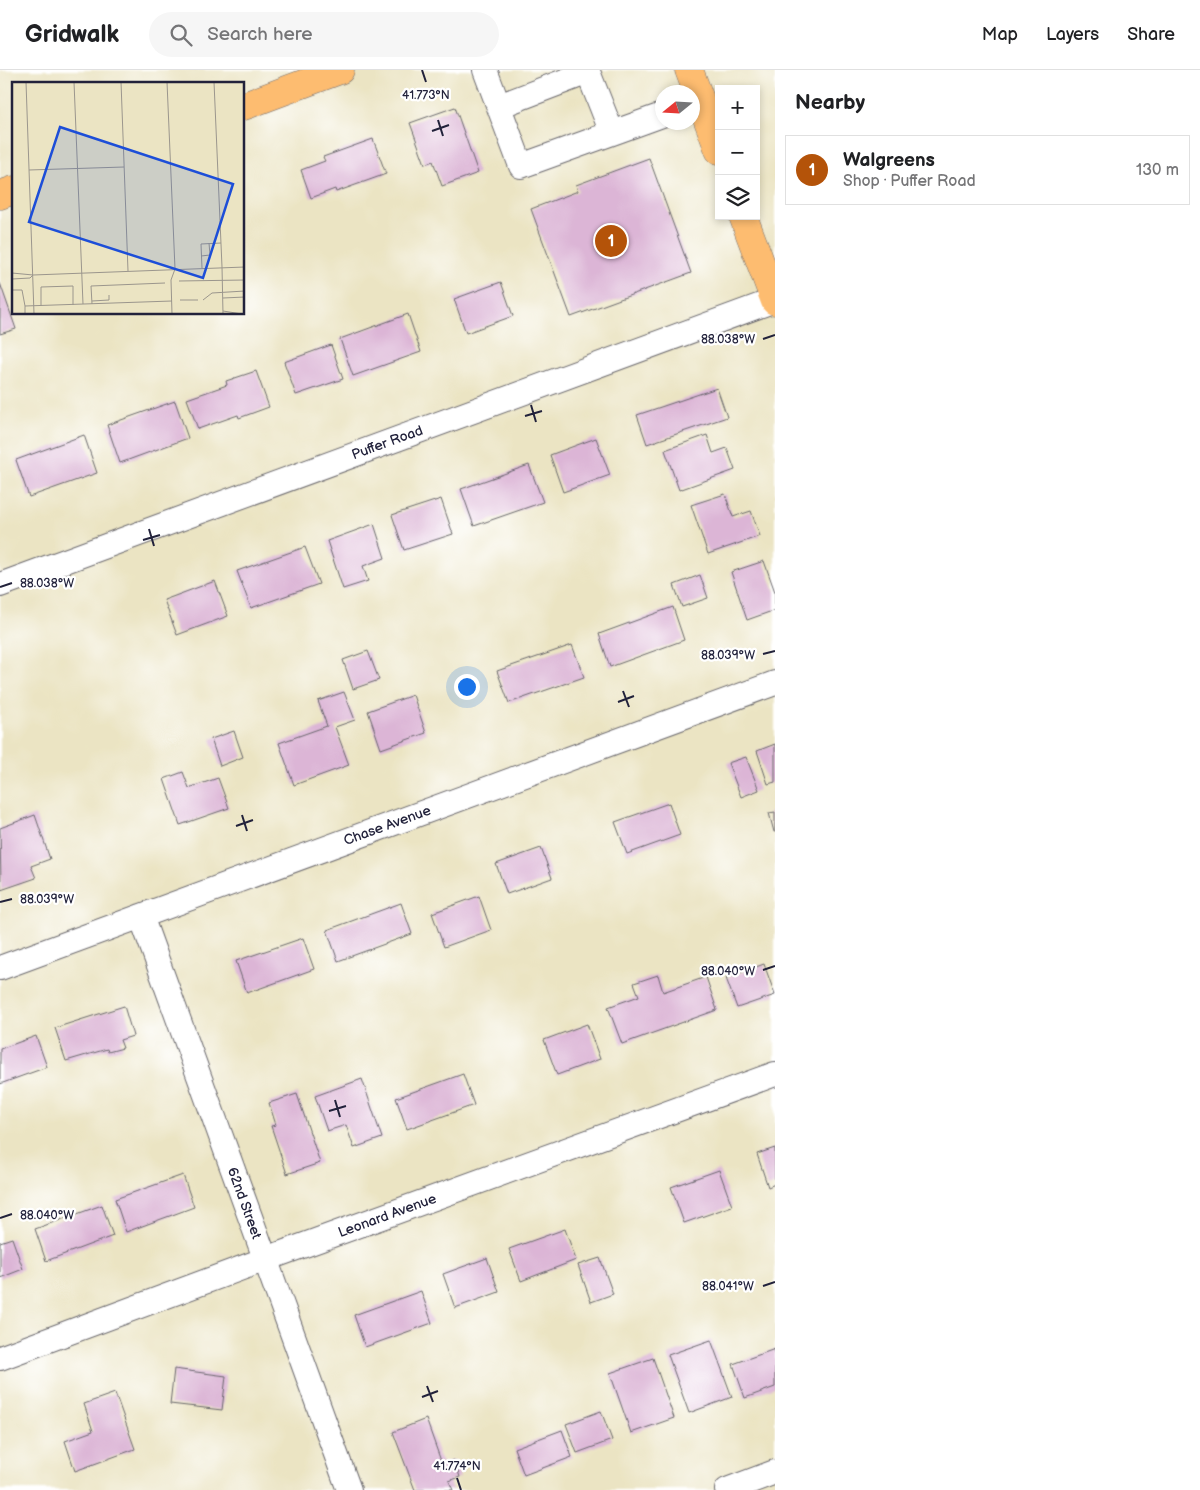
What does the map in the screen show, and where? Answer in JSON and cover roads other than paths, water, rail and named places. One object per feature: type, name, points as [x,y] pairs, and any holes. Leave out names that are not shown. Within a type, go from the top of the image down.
[{"type":"main road","points":[[245,106],[340,70]]},
{"type":"main road","points":[[689,70],[692,85]]},
{"type":"main road","points":[[700,110],[715,142]]},
{"type":"main road","points":[[0,195],[12,191]]},
{"type":"main road","points":[[745,220],[775,300]]},
{"type":"street","points":[[486,70],[521,166],[655,118]]},
{"type":"street","points":[[499,106],[588,72],[612,133]]},
{"type":"street","name":"Puffer Road","points":[[0,585],[775,300]]},
{"type":"street","name":"Chase Avenue","points":[[0,968],[775,683]]},
{"type":"street","name":"62nd Street","points":[[142,916],[349,1490]]},
{"type":"street","name":"Leonard Avenue","points":[[0,1358],[775,1074]]},
{"type":"street","points":[[727,1490],[775,1472]]},
{"type":"place","name":"Walgreens","points":[[611,241]]}]
